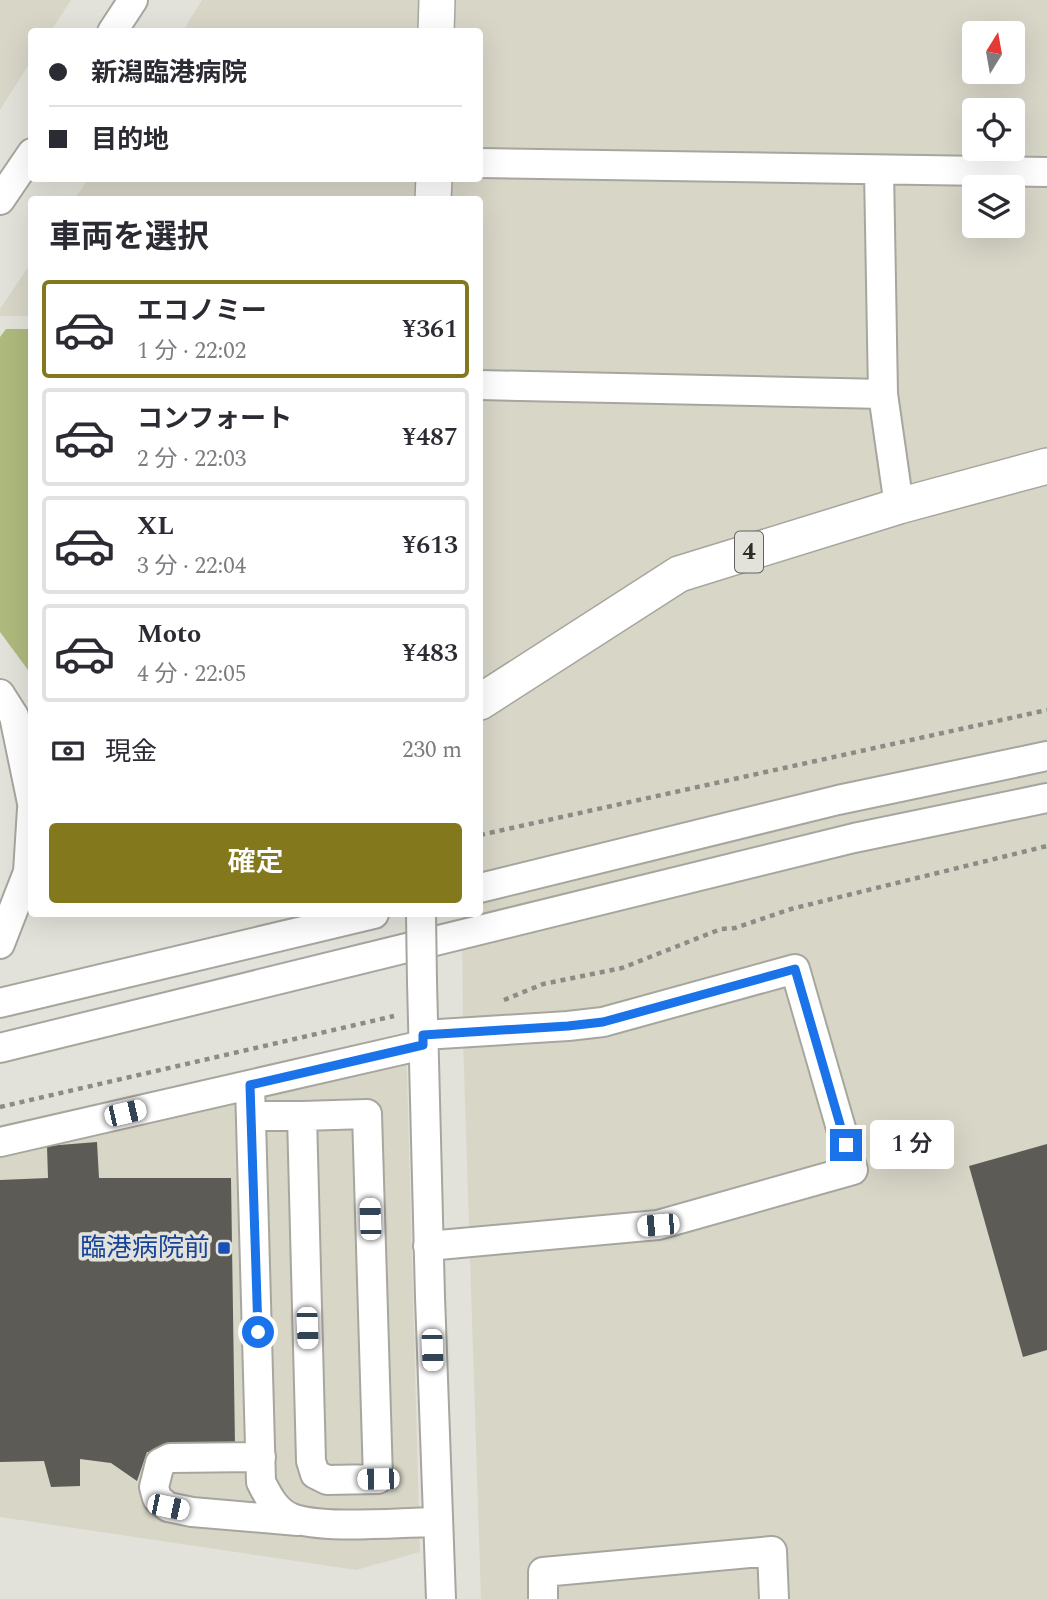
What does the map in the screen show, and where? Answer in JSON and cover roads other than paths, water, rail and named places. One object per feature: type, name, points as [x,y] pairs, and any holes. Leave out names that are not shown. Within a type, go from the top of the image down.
[{"type":"main road","points":[[436,28],[437,0]]},
{"type":"main road","name":"4","points":[[483,700],[679,574],[899,506],[1047,466]]},
{"type":"street","points":[[115,28],[133,0]]},
{"type":"street","points":[[0,200],[28,158]]},
{"type":"street","points":[[483,163],[1047,172]]},
{"type":"street","points":[[879,170],[883,394],[899,506]]},
{"type":"street","points":[[483,385],[883,394]]},
{"type":"street","points":[[0,694],[14,716],[28,784]]},
{"type":"street","points":[[483,887],[838,800],[1047,756]]},
{"type":"street","points":[[0,1048],[854,838],[1047,798]]},
{"type":"street","points":[[0,944],[28,872]]},
{"type":"street","points":[[0,1003],[361,917]]},
{"type":"street","points":[[421,917],[428,1246],[441,1599]]},
{"type":"street","points":[[0,1142],[250,1085],[423,1040],[603,1022],[795,969],[853,1170],[658,1225],[428,1246]]},
{"type":"street","points":[[250,1085],[261,1482],[270,1501],[290,1517],[318,1524],[438,1522]]},
{"type":"street","points":[[252,1116],[367,1114],[378,1479],[327,1480],[315,1474],[311,1461],[302,1116]]},
{"type":"street","points":[[261,1457],[170,1458],[160,1463],[154,1487],[157,1498],[168,1507],[192,1512],[307,1521]]},
{"type":"street","points":[[543,1599],[543,1572],[772,1551],[774,1599]]},
{"type":"place","name":"臨港病院前","points":[[224,1248]]}]
